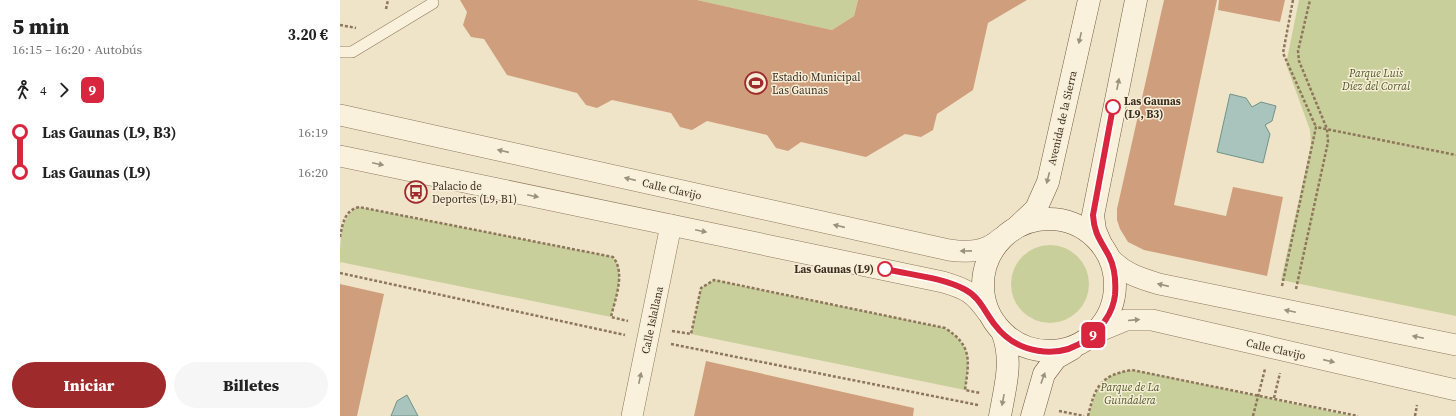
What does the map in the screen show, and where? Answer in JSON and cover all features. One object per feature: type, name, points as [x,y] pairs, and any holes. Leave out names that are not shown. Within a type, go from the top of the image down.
[{"type":"main road","name":"Avenida de la Sierra","points":[[1009,233],[1036,209],[1048,182],[1089,0]]},
{"type":"main road","points":[[1032,416],[1044,374],[1050,365],[1056,358],[1089,338],[1109,315],[1115,296],[1115,276],[1106,251],[1094,230],[1093,215],[1136,0]]},
{"type":"main road","points":[[1089,338],[1061,351],[1040,352],[1020,346],[1003,334],[994,324],[988,313],[982,294],[983,274],[989,254],[1009,233],[1034,220],[1053,219],[1072,223],[1088,232],[1106,251]]},
{"type":"main road","points":[[1000,416],[1009,361],[1003,334]]},
{"type":"street","name":"Calle Clavijo","points":[[340,115],[949,250],[963,252],[985,249],[993,246],[1009,233]]},
{"type":"street","points":[[340,156],[672,224],[943,282],[964,289],[974,295],[988,313]]},
{"type":"street","name":"Calle Islallana","points":[[632,416],[672,224]]},
{"type":"street","points":[[1106,251],[1117,266],[1128,273],[1159,284],[1456,345]]},
{"type":"street","name":"Calle Clavijo","points":[[1089,338],[1126,320],[1152,320],[1456,390]]},
{"type":"lane","points":[[340,52],[352,52],[433,3]]},
{"type":"path","points":[[1285,310],[1316,127],[1283,53],[1293,0]]},
{"type":"path","points":[[1285,310],[1328,142],[1327,129],[1299,61],[1298,51],[1310,0]]},
{"type":"path","points":[[1316,127],[1456,155]]},
{"type":"path","points":[[340,237],[343,221],[347,214],[352,209],[359,207],[614,257],[618,263],[620,272],[611,317],[691,334],[701,288],[714,280],[945,328],[957,335],[965,346],[969,361],[965,390]]},
{"type":"path","points":[[1253,416],[1259,395],[1277,349]]},
{"type":"path","points":[[1274,398],[1277,349]]},
{"type":"path","points":[[1088,416],[1093,395],[1099,385],[1121,372],[1132,370],[1358,416]]},
{"type":"green space","points":[[697,0],[858,0],[854,16],[832,30]]},
{"type":"green space","name":"Parque Luis Díez del Corral","points":[[1299,0],[1456,0],[1456,316],[1281,280],[1311,145],[1310,130],[1286,64]]},
{"type":"green space","points":[[359,207],[613,257],[617,263],[619,278],[617,294],[611,317],[340,262],[342,230],[348,215]]},
{"type":"green space","points":[[1050,245],[1065,248],[1078,256],[1086,269],[1089,284],[1086,299],[1078,312],[1065,320],[1050,323],[1035,320],[1022,312],[1014,299],[1011,284],[1014,269],[1022,256],[1035,248]]},
{"type":"green space","points":[[714,280],[945,328],[960,341],[965,348],[968,371],[965,390],[691,334],[701,288]]},
{"type":"green space","name":"Parque de La Guindalera","points":[[1132,370],[1352,416],[1088,416],[1097,390],[1101,384],[1112,375]]},
{"type":"water","points":[[1230,94],[1246,98],[1252,107],[1261,102],[1276,106],[1272,121],[1265,125],[1270,134],[1263,163],[1217,152]]},
{"type":"water","points":[[407,395],[418,416],[391,416],[397,401]]},
{"type":"building","name":"Estadio Municipal Las Gaunas","points":[[460,0],[697,0],[832,30],[854,16],[858,0],[1027,0],[988,23],[973,90],[937,114],[933,130],[921,137],[905,134],[866,157],[801,142],[788,151],[776,148],[767,135],[707,121],[692,130],[680,127],[671,113],[612,100],[597,108],[586,105],[577,93],[507,75],[484,39],[471,37],[463,25],[467,12]]},
{"type":"building","points":[[1164,0],[1217,0],[1174,205],[1226,216],[1233,187],[1283,197],[1267,276],[1144,250],[1128,242],[1120,229],[1117,220],[1117,209]]},
{"type":"building","points":[[1219,0],[1285,0],[1280,22],[1218,10]]},
{"type":"building","points":[[340,284],[384,294],[357,416],[340,416]]},
{"type":"building","points":[[706,361],[914,408],[913,416],[694,416]]},
{"type":"bus line","name":"9","points":[[885,269],[943,282],[964,289],[979,300],[994,324],[1003,334],[1020,346],[1040,352],[1061,351],[1080,344],[1097,332],[1109,315],[1115,296],[1115,276],[1109,257],[1094,230],[1093,224],[1096,192],[1113,107]]},
{"type":"place","name":"Estadio Municipal Las Gaunas","points":[[756,83]]},
{"type":"place","name":"Las Gaunas (L9, B3)","points":[[1113,107]]},
{"type":"place","name":"Palacio de Deportes (L9, B1)","points":[[416,192]]},
{"type":"place","name":"Las Gaunas (L9)","points":[[885,269]]}]
